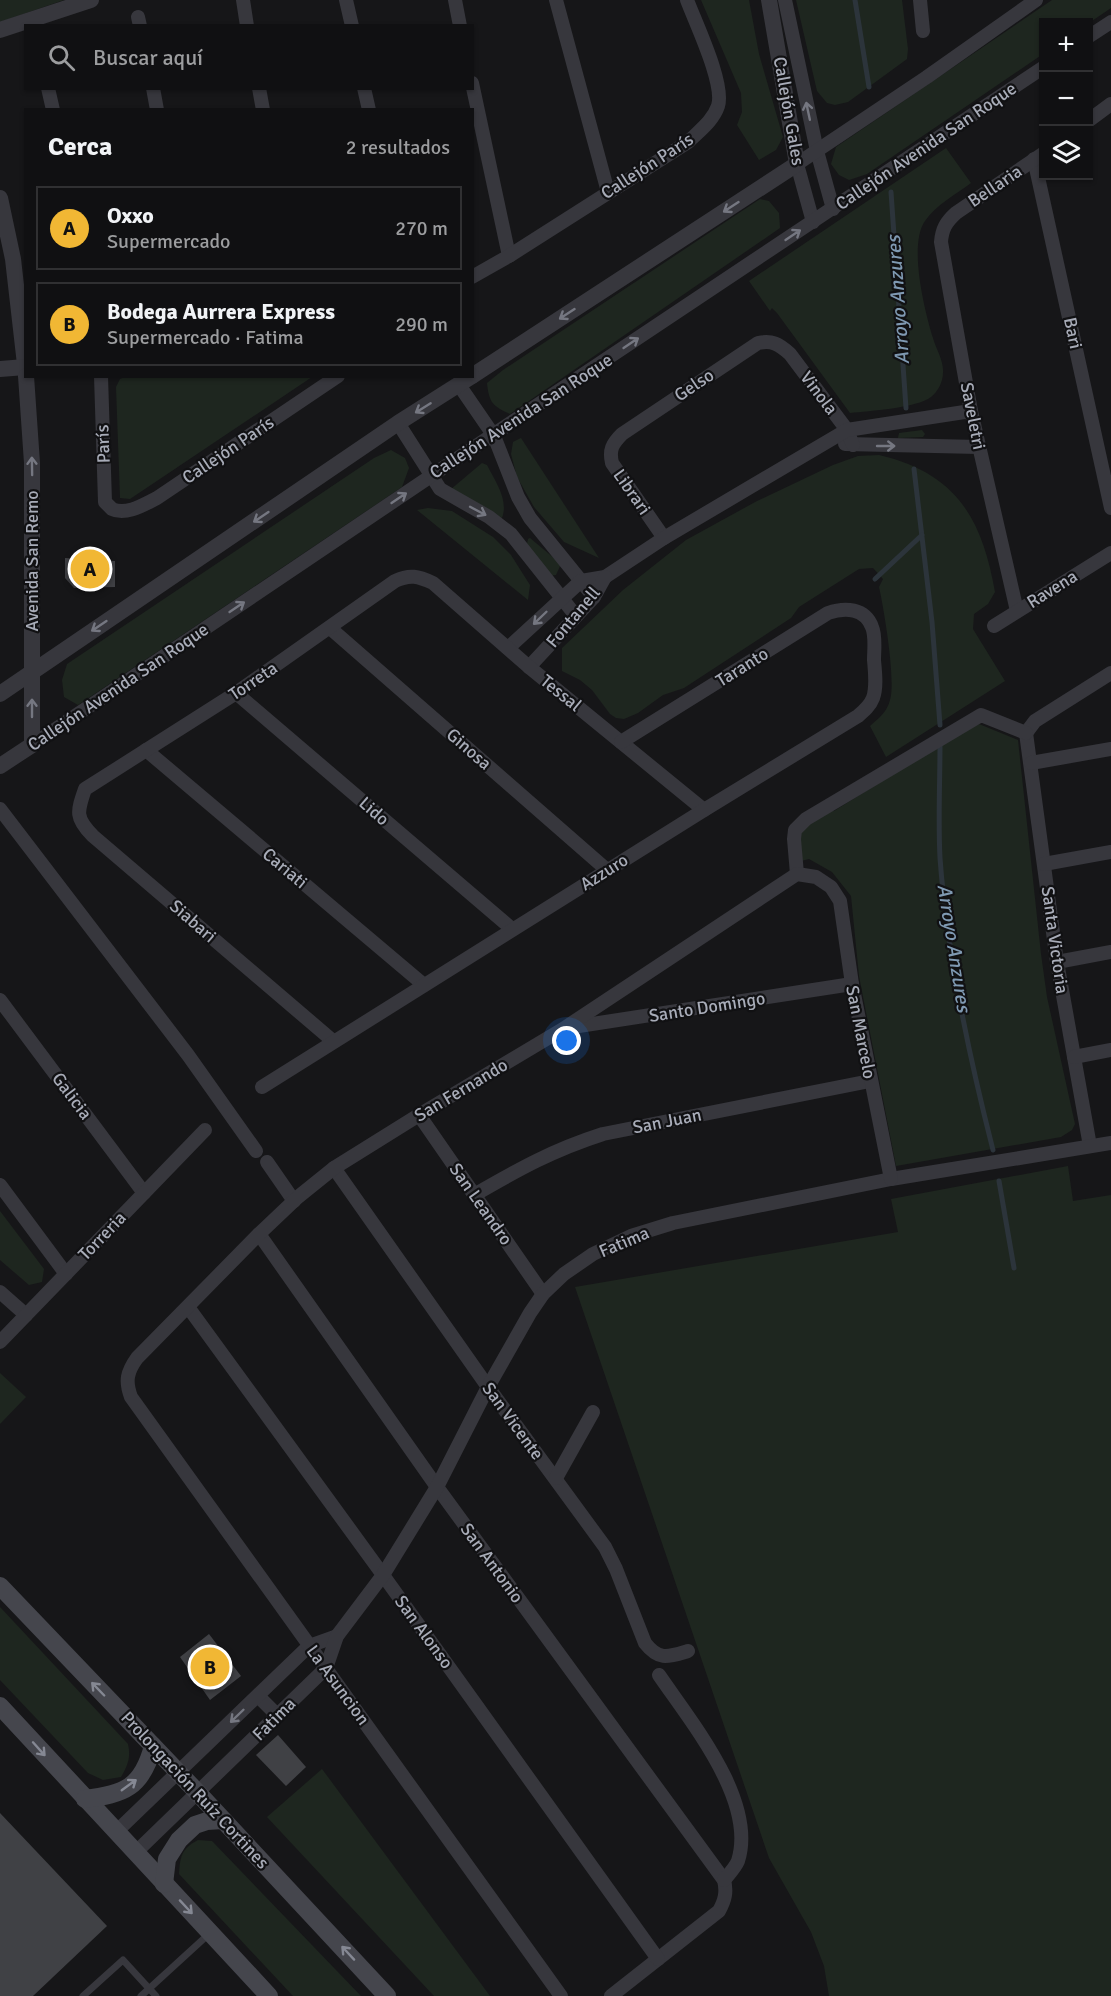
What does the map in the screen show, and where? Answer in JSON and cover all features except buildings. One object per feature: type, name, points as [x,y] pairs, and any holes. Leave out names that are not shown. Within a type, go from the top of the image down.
[{"type":"main road","name":"Prolongación Ruíz Cortines","points":[[0,1586],[198,1793],[387,1996]]},
{"type":"main road","points":[[0,1706],[269,1996]]},
{"type":"main road","points":[[85,1799],[114,1795],[128,1788],[138,1779],[149,1763],[153,1746]]},
{"type":"main road","points":[[164,1884],[167,1859],[179,1840],[195,1825],[207,1821],[223,1820]]},
{"type":"street","points":[[0,30],[91,0]]},
{"type":"street","points":[[243,0],[247,24]]},
{"type":"street","points":[[346,0],[352,24]]},
{"type":"street","points":[[455,0],[460,24]]},
{"type":"street","points":[[556,0],[608,192]]},
{"type":"street","name":"Callejón París","points":[[474,275],[509,256],[688,142],[707,124],[717,108],[720,94],[714,71],[687,0]]},
{"type":"street","name":"Callejón Gales","points":[[769,0],[797,164],[813,222]]},
{"type":"street","name":"Callejón Gales","points":[[785,0],[817,151],[833,209]]},
{"type":"street","points":[[920,0],[923,31]]},
{"type":"street","points":[[474,375],[817,151],[1036,0]]},
{"type":"street","points":[[1093,34],[1111,22]]},
{"type":"street","name":"Callejón Avenida San Roque","points":[[0,766],[1039,70]]},
{"type":"street","points":[[48,90],[53,108]]},
{"type":"street","points":[[153,90],[157,108]]},
{"type":"street","points":[[259,90],[263,108]]},
{"type":"street","points":[[364,90],[369,108]]},
{"type":"street","points":[[473,90],[509,256]]},
{"type":"street","points":[[1093,118],[1111,104]]},
{"type":"street","name":"Bellaria","points":[[947,221],[1039,156]]},
{"type":"street","name":"Bari","points":[[1044,180],[1111,508]]},
{"type":"street","name":"Avenida San Remo","points":[[0,198],[13,259],[24,358]]},
{"type":"street","name":"Saveletri","points":[[947,221],[942,231],[941,242],[971,411],[1017,611]]},
{"type":"street","name":"Gelso","points":[[614,442],[622,434],[758,343],[769,341],[780,344]]},
{"type":"street","name":"Vinola","points":[[780,344],[847,430],[853,445]]},
{"type":"street","points":[[0,369],[24,367]]},
{"type":"street","name":"Avenida San Remo","points":[[26,378],[32,463],[32,745]]},
{"type":"street","name":"París","points":[[101,378],[105,502],[112,509]]},
{"type":"street","name":"Callejón París","points":[[112,509],[124,511],[157,498],[335,378]]},
{"type":"street","points":[[0,694],[398,423],[468,379],[518,497],[530,518],[594,597]]},
{"type":"street","points":[[604,578],[664,538],[847,430],[971,411]]},
{"type":"street","points":[[398,423],[440,489],[489,517],[511,534],[576,616]]},
{"type":"street","name":"Librari","points":[[614,442],[610,452],[612,463],[664,538]]},
{"type":"street","points":[[828,442],[853,445],[979,447]]},
{"type":"street","points":[[511,534],[530,518]]},
{"type":"street","name":"Ravena","points":[[994,626],[1111,553]]},
{"type":"street","name":"Torreta","points":[[85,789],[236,693],[395,581],[407,576],[419,576]]},
{"type":"street","name":"Tessal","points":[[419,576],[432,583],[529,667],[704,810]]},
{"type":"street","name":"Fontanell","points":[[508,648],[581,581],[604,578]]},
{"type":"street","name":"Fontanell","points":[[529,667],[594,597],[604,578]]},
{"type":"street","name":"Taranto","points":[[621,742],[828,613],[841,609],[855,610],[867,617]]},
{"type":"street","name":"Azzuro","points":[[262,1087],[512,929],[858,716],[873,699],[875,687],[873,629],[867,617]]},
{"type":"street","name":"Ginosa","points":[[330,628],[607,870]]},
{"type":"street","points":[[797,874],[795,830],[806,819],[981,715],[1026,733],[1035,721],[1111,673]]},
{"type":"street","name":"Lido","points":[[236,693],[512,929]]},
{"type":"street","name":"Santa Victoria","points":[[1026,733],[1057,962],[1090,1146]]},
{"type":"street","points":[[1031,763],[1111,749]]},
{"type":"street","name":"Cariati","points":[[146,750],[424,986]]},
{"type":"street","name":"Siabari","points":[[85,789],[78,817],[84,826],[333,1041]]},
{"type":"street","points":[[0,808],[188,1055],[256,1151]]},
{"type":"street","points":[[1044,864],[1111,852]]},
{"type":"street","name":"San Marcelo","points":[[797,874],[816,877],[831,887],[840,901],[852,984],[891,1179]]},
{"type":"street","name":"San Fernando","points":[[129,1370],[137,1358],[259,1234],[334,1168],[563,1029],[797,874]]},
{"type":"street","points":[[1057,962],[1111,952]]},
{"type":"street","name":"Santo Domingo","points":[[563,1029],[852,984]]},
{"type":"street","name":"Galicia","points":[[0,1000],[144,1193]]},
{"type":"street","points":[[1074,1057],[1111,1050]]},
{"type":"street","name":"San Juan","points":[[474,1195],[535,1160],[568,1145],[603,1134],[870,1081]]},
{"type":"street","name":"San Leandro","points":[[419,1115],[543,1294]]},
{"type":"street","name":"Torreria","points":[[0,1342],[204,1130]]},
{"type":"street","name":"Fatima","points":[[135,1853],[326,1668],[337,1636],[383,1575],[436,1487],[488,1387],[543,1294],[564,1274],[593,1254],[631,1236],[673,1223],[891,1179],[1111,1143]]},
{"type":"street","points":[[267,1162],[294,1202]]},
{"type":"street","name":"San Vicente","points":[[334,1168],[611,1557],[645,1643],[659,1656],[669,1657],[688,1651]]},
{"type":"street","points":[[0,1185],[66,1274]]},
{"type":"street","name":"San Antonio","points":[[259,1234],[436,1487],[725,1885]]},
{"type":"street","points":[[0,1292],[26,1315]]},
{"type":"street","name":"San Alonso","points":[[188,1307],[658,1959]]},
{"type":"street","name":"La Asuncion","points":[[129,1370],[126,1384],[131,1397],[561,1996]]},
{"type":"street","points":[[556,1478],[593,1412]]},
{"type":"street","name":"Fatima","points":[[116,1832],[309,1646],[337,1636]]},
{"type":"street","points":[[611,1996],[719,1911],[725,1901],[725,1885],[737,1863],[741,1843],[736,1801],[718,1763],[659,1675]]},
{"type":"street","points":[[258,1696],[278,1716]]},
{"type":"lane","points":[[141,1996],[210,1933]]},
{"type":"lane","points":[[83,1996],[123,1960],[156,1996]]},
{"type":"shaded area","points":[[0,0],[64,0],[0,22]]},
{"type":"shaded area","points":[[701,0],[749,0],[759,54],[783,137],[776,150],[759,160],[737,125],[742,112],[741,93]]},
{"type":"shaded area","points":[[796,0],[902,0],[908,49],[907,59],[848,102],[835,105],[827,103],[817,91]]},
{"type":"shaded area","points":[[1052,0],[1111,0],[1111,8],[1093,20],[1093,18],[1039,18],[1039,57],[867,174],[849,180],[839,175],[831,164],[836,147]]},
{"type":"shaded area","points":[[946,148],[971,183],[929,215],[920,232],[918,246],[922,296],[942,364],[941,383],[931,397],[915,404],[850,413],[777,313],[772,308],[770,311],[749,281]]},
{"type":"shaded area","points":[[760,199],[769,201],[779,213],[780,228],[510,414],[492,403],[487,383],[503,370]]},
{"type":"shaded area","points":[[311,378],[130,499],[120,498],[116,387],[120,379]]},
{"type":"shaded area","points":[[922,430],[925,434],[923,437],[898,438],[899,433]]},
{"type":"shaded area","points":[[521,438],[599,558],[564,542],[534,507],[517,477],[511,454],[513,442]]},
{"type":"shaded area","points":[[391,450],[405,458],[409,468],[402,487],[78,705],[64,697],[62,680],[67,664],[374,458]]},
{"type":"shaded area","points":[[879,455],[906,463],[928,474],[961,502],[973,521],[982,542],[995,592],[988,604],[974,614],[973,629],[1005,681],[886,757],[870,726],[887,708],[892,677],[879,587],[883,579],[873,568],[859,569],[799,607],[791,618],[684,688],[663,695],[638,713],[624,719],[610,714],[592,690],[580,680],[562,671],[562,648],[623,590],[686,540],[757,501],[833,465],[858,456]]},
{"type":"shaded area","points":[[482,463],[487,465],[500,491],[504,504],[502,518],[450,490]]},
{"type":"shaded area","points":[[428,508],[452,511],[493,537],[511,555],[530,585],[528,600],[417,510]]},
{"type":"shaded area","points":[[530,538],[561,564],[556,575],[549,576],[527,544]]},
{"type":"shaded area","points":[[979,724],[1018,740],[1047,997],[1075,1124],[1072,1130],[1061,1137],[896,1166],[859,976],[851,896],[832,872],[809,859],[801,861],[800,831],[829,809],[834,811],[959,733]]},
{"type":"shaded area","points":[[1068,1166],[1073,1201],[1111,1195],[1111,1996],[829,1996],[824,1966],[811,1932],[769,1858],[575,1287],[898,1232],[891,1199]]},
{"type":"shaded area","points":[[0,1211],[44,1269],[42,1282],[29,1285],[0,1260]]},
{"type":"shaded area","points":[[0,1373],[26,1397],[0,1424]]},
{"type":"shaded area","points":[[0,1607],[128,1744],[128,1761],[121,1777],[103,1780],[88,1773],[0,1680]]},
{"type":"shaded area","points":[[322,1769],[490,1996],[434,1996],[267,1817]]},
{"type":"shaded area","points":[[198,1840],[212,1841],[361,1996],[293,1996],[179,1874],[182,1854]]},
{"type":"waterway","name":"Arroyo Anzures","points":[[855,0],[869,87]]},
{"type":"waterway","name":"Arroyo Anzures","points":[[891,192],[906,408]]},
{"type":"waterway","name":"Arroyo Anzures","points":[[914,469],[932,622],[940,725]]},
{"type":"waterway","points":[[875,579],[922,535]]},
{"type":"waterway","name":"Arroyo Anzures","points":[[940,744],[939,815],[943,895],[968,1042],[993,1150]]},
{"type":"waterway","name":"Arroyo Anzures","points":[[999,1181],[1014,1268]]},
{"type":"place","name":"Oxxo","points":[[90,569]]},
{"type":"place","name":"Bodega Aurrera Express","points":[[210,1667]]}]
